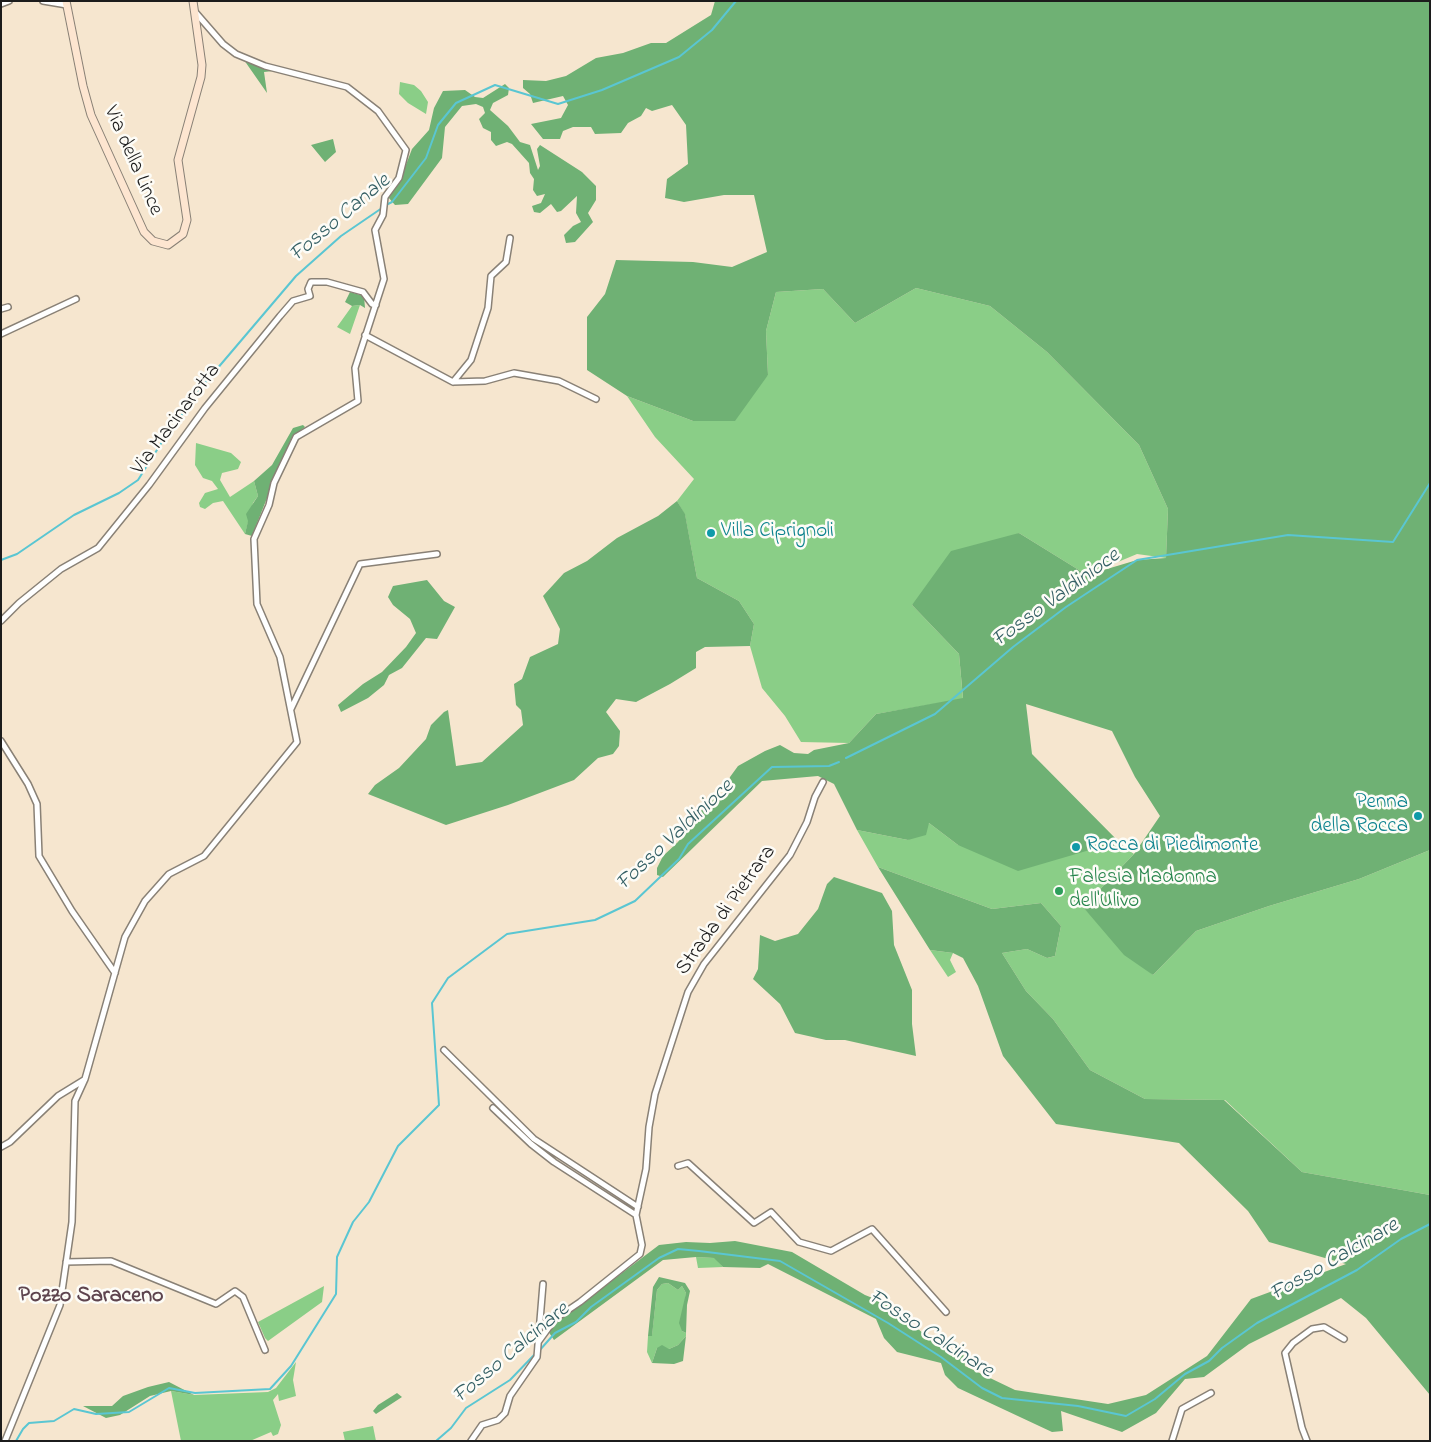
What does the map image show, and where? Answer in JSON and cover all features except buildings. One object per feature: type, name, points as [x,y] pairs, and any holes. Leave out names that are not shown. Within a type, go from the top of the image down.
[{"type":"street","points":[[1,4],[9,1]]},
{"type":"street","points":[[43,1],[66,3]]},
{"type":"street","name":"Via della Lince","points":[[66,3],[91,115],[144,232],[153,241],[168,245],[183,234],[187,220],[178,160],[201,77],[202,52],[193,1]]},
{"type":"street","points":[[5,1441],[60,1305],[72,1222],[75,1101],[86,1079],[125,937],[144,901],[169,874],[204,856],[297,742],[280,657],[257,604],[254,539],[269,505],[274,483],[296,437],[358,401],[354,368],[384,279],[374,230],[383,216],[385,197],[400,178],[406,150],[399,137],[378,111],[348,87],[265,66],[236,54],[223,44],[196,13]]},
{"type":"street","points":[[453,382],[471,360],[488,308],[492,276],[506,262],[510,238]]},
{"type":"street","name":"Via Macinarotta","points":[[1,621],[19,603],[61,569],[98,548],[149,485],[205,408],[280,316],[294,301],[310,296],[308,289],[311,282],[327,282],[358,290],[368,296],[372,304],[376,305]]},
{"type":"street","points":[[1,334],[76,299]]},
{"type":"street","points":[[1,309],[8,307]]},
{"type":"street","points":[[366,335],[453,382],[484,381],[514,374],[559,381],[596,398]]},
{"type":"street","points":[[290,709],[360,564],[437,554]]},
{"type":"street","points":[[1,741],[28,784],[37,804],[39,856],[72,911],[115,973]]},
{"type":"street","name":"Strada di Pietrara","points":[[539,1341],[555,1319],[580,1302],[640,1254],[642,1245],[636,1215],[646,1169],[649,1127],[656,1094],[688,992],[704,964],[790,855],[807,822],[815,797],[823,782]]},
{"type":"street","points":[[444,1050],[534,1138],[638,1208]]},
{"type":"street","points":[[1,1147],[10,1142],[58,1096],[86,1079]]},
{"type":"street","points":[[493,1108],[531,1144],[554,1162],[636,1215]]},
{"type":"street","points":[[678,1166],[688,1163],[754,1223],[771,1212],[798,1242],[831,1251],[872,1230],[946,1312]]},
{"type":"street","points":[[66,1262],[111,1261],[216,1304],[235,1291],[242,1297],[265,1350]]},
{"type":"street","name":"Strada di Pietrara","points":[[472,1441],[482,1425],[498,1420],[505,1413],[510,1396],[537,1357],[543,1284]]},
{"type":"street","points":[[1307,1441],[1302,1428],[1285,1353],[1293,1343],[1312,1329],[1324,1327],[1344,1339]]},
{"type":"street","points":[[1172,1441],[1182,1409],[1211,1393]]},
{"type":"green space","points":[[715,1],[1430,1],[1430,850],[1359,879],[1269,906],[1196,931],[1153,975],[1124,955],[1083,907],[1134,854],[1160,816],[1135,777],[1112,731],[1026,704],[1032,754],[1122,845],[1093,849],[1018,871],[958,845],[929,823],[926,835],[908,840],[857,830],[834,784],[818,776],[762,781],[663,877],[657,875],[657,868],[663,856],[678,842],[697,814],[714,799],[726,792],[730,777],[738,766],[780,745],[794,753],[808,754],[814,750],[849,743],[876,714],[963,698],[959,654],[912,605],[951,551],[1019,533],[1087,575],[1137,560],[1166,558],[1168,509],[1139,445],[1047,352],[990,306],[916,288],[855,323],[823,289],[776,292],[766,331],[768,375],[735,421],[693,421],[627,396],[587,370],[587,317],[605,294],[616,260],[693,262],[732,267],[767,252],[754,195],[724,195],[684,202],[665,198],[667,179],[688,164],[686,125],[672,105],[652,111],[646,108],[641,116],[628,123],[621,133],[595,134],[591,127],[573,127],[563,131],[560,139],[543,139],[531,124],[561,118],[568,105],[563,96],[533,103],[530,94],[523,88],[523,80],[546,81],[566,76],[596,58],[623,53],[651,43],[666,43],[711,15]]},
{"type":"green space","points":[[244,60],[273,71],[264,72],[267,93]]},
{"type":"green space","points":[[400,82],[414,85],[421,91],[428,102],[426,114],[408,103],[399,94]]},
{"type":"green space","points":[[505,84],[509,88],[508,95],[493,103],[490,110],[508,126],[520,142],[530,145],[538,170],[540,166],[537,149],[540,145],[582,172],[596,186],[596,200],[588,213],[593,222],[575,242],[566,243],[564,235],[573,226],[581,222],[576,213],[577,196],[561,211],[557,212],[551,204],[540,213],[534,212],[532,206],[541,203],[545,194],[537,196],[533,190],[534,179],[530,173],[529,163],[512,144],[507,142],[496,146],[491,140],[491,132],[483,128],[479,119],[485,113],[483,107],[476,104],[462,106],[445,127],[442,158],[408,204],[395,205],[388,197],[402,175],[412,149],[429,130],[434,108],[443,91],[465,90],[475,97],[483,98]]},
{"type":"green space","points":[[333,139],[336,152],[325,162],[311,145]]},
{"type":"green space","points":[[916,288],[990,306],[1047,352],[1139,445],[1168,509],[1166,558],[1137,554],[1087,575],[1019,533],[912,605],[959,654],[963,699],[876,714],[849,743],[801,742],[785,716],[762,688],[750,646],[754,624],[739,601],[697,578],[685,515],[677,501],[694,479],[655,437],[627,396],[693,421],[768,375],[766,331],[776,292],[823,289],[855,323]]},
{"type":"green space","points":[[350,292],[364,296],[365,308],[360,305],[352,306],[345,302]]},
{"type":"green space","points":[[360,305],[350,334],[337,327],[352,306]]},
{"type":"green space","points":[[303,425],[305,427],[296,434],[271,482],[269,493],[252,536],[245,534],[248,521],[246,514],[258,496],[254,481],[272,465],[293,428]]},
{"type":"green space","points":[[196,443],[231,453],[241,462],[238,469],[222,473],[220,480],[230,497],[254,481],[258,496],[253,503],[245,534],[223,501],[213,503],[205,509],[200,507],[199,503],[205,493],[218,489],[212,481],[203,478],[195,465]]},
{"type":"green space","points":[[677,501],[685,514],[697,578],[739,601],[754,624],[750,646],[705,647],[696,652],[696,668],[670,684],[636,702],[616,699],[606,712],[620,731],[619,746],[613,754],[598,758],[574,780],[508,805],[446,825],[368,794],[375,785],[399,768],[426,739],[431,725],[448,710],[456,766],[482,762],[523,725],[521,710],[516,705],[514,684],[522,679],[530,657],[558,644],[560,629],[543,596],[564,573],[587,561],[617,538],[658,516]]},
{"type":"green space","points":[[427,580],[444,601],[455,607],[437,639],[426,638],[402,668],[389,675],[384,685],[368,698],[341,712],[338,705],[363,684],[382,672],[406,647],[416,633],[410,619],[393,605],[388,597],[393,586]]},
{"type":"green space","points":[[929,823],[958,845],[1093,849],[1122,845],[1134,854],[1083,907],[1153,975],[1196,931],[1269,906],[1359,879],[1430,850],[1430,1195],[1302,1172],[1225,1100],[1145,1099],[1090,1070],[1053,1019],[1026,991],[1002,953],[1027,949],[1047,958],[1055,956],[1061,926],[1041,903],[992,909],[878,867],[857,830],[908,840]]},
{"type":"green space","points":[[878,867],[992,909],[1041,903],[1061,926],[1055,956],[1047,958],[1027,949],[1002,953],[1026,991],[1053,1019],[1090,1070],[1145,1099],[1224,1100],[1302,1172],[1430,1195],[1430,1395],[1366,1318],[1341,1298],[1249,1344],[1204,1377],[1185,1379],[1156,1413],[1122,1432],[1061,1411],[1063,1431],[1052,1432],[958,1388],[945,1375],[941,1363],[897,1352],[884,1338],[876,1319],[768,1264],[760,1268],[723,1267],[714,1258],[696,1257],[663,1260],[554,1340],[548,1331],[560,1320],[659,1245],[686,1242],[735,1241],[792,1252],[865,1295],[890,1305],[924,1334],[951,1349],[963,1352],[965,1366],[1015,1390],[1108,1404],[1146,1395],[1207,1356],[1251,1299],[1346,1264],[1269,1242],[1248,1211],[1179,1143],[1056,1124],[1003,1056],[978,986],[963,958],[953,953],[930,950]]},
{"type":"green space","points":[[834,877],[882,893],[892,911],[894,945],[912,990],[912,1024],[916,1056],[845,1040],[826,1040],[795,1033],[780,1004],[753,979],[758,969],[760,935],[775,941],[798,934],[818,909],[827,884]]},
{"type":"green space","points":[[930,950],[953,953],[950,960],[956,972],[948,977]]},
{"type":"green space","points":[[696,1257],[715,1258],[723,1267],[698,1268]]},
{"type":"green space","points":[[659,1277],[685,1283],[690,1291],[687,1305],[686,1333],[682,1331],[679,1323],[686,1293],[682,1286],[678,1290],[668,1283],[662,1284],[657,1290],[652,1336],[648,1336],[653,1287]]},
{"type":"green space","points":[[668,1283],[678,1290],[682,1286],[686,1293],[682,1331],[686,1333],[686,1336],[678,1345],[669,1349],[657,1348],[652,1363],[647,1352],[648,1336],[652,1335],[657,1290],[662,1284]]},
{"type":"green space","points":[[324,1286],[322,1302],[268,1341],[265,1338],[258,1322]]},
{"type":"green space","points":[[686,1336],[683,1361],[674,1364],[652,1363],[657,1348],[662,1345],[669,1349],[678,1345]]},
{"type":"green space","points":[[296,1362],[293,1380],[296,1396],[279,1401],[278,1394],[273,1400],[281,1425],[278,1434],[273,1436],[271,1432],[250,1441],[181,1441],[171,1391],[194,1395],[268,1392],[276,1388]]},
{"type":"green space","points":[[169,1382],[194,1395],[171,1391],[150,1396],[120,1415],[106,1418],[83,1406],[112,1406],[123,1396]]},
{"type":"green space","points":[[397,1393],[402,1397],[376,1414],[373,1411],[378,1405]]},
{"type":"green space","points":[[373,1426],[376,1441],[345,1441],[343,1432]]},
{"type":"waterway","name":"Fosso Canale","points":[[386,205],[392,202],[426,158],[438,125],[456,103],[495,85],[558,104],[602,90],[679,57],[712,30],[736,1]]},
{"type":"waterway","name":"Fosso Canale","points":[[1,560],[17,554],[74,515],[119,493],[138,480],[162,442],[205,383],[296,276],[341,236],[382,208]]},
{"type":"waterway","name":"Fosso Valdinioce","points":[[846,758],[935,714],[1013,647],[1066,607],[1137,560],[1288,535],[1393,542],[1430,483]]},
{"type":"waterway","name":"Fosso Valdinioce","points":[[16,1441],[29,1423],[54,1421],[74,1409],[96,1414],[129,1412],[169,1388],[195,1393],[270,1389],[291,1366],[336,1294],[337,1257],[353,1222],[369,1202],[398,1146],[439,1105],[432,1003],[448,978],[507,934],[595,920],[635,901],[679,859],[688,844],[772,767],[829,766],[839,762]]},
{"type":"waterway","name":"Fosso Calcinare","points":[[539,1351],[555,1333],[576,1322],[591,1307],[659,1258],[678,1249],[699,1251],[780,1261],[888,1323],[941,1357],[982,1388],[1002,1398],[1078,1406],[1126,1416],[1155,1399],[1185,1374],[1209,1361],[1222,1348],[1257,1323],[1357,1270],[1401,1239],[1430,1224]]},
{"type":"waterway","name":"Fosso Calcinare","points":[[436,1441],[451,1428],[466,1408],[510,1380],[535,1354]]},
{"type":"place","name":"Villa Ciprignoli","points":[[711,533]]},
{"type":"place","name":"Penna della Rocca","points":[[1418,816]]},
{"type":"place","name":"Rocca di Piedimonte","points":[[1076,847]]},
{"type":"place","name":"Falesia Madonna dell'Ulivo","points":[[1059,891]]},
{"type":"district","name":"Pozzo Saraceno","points":[[91,1297]]}]
